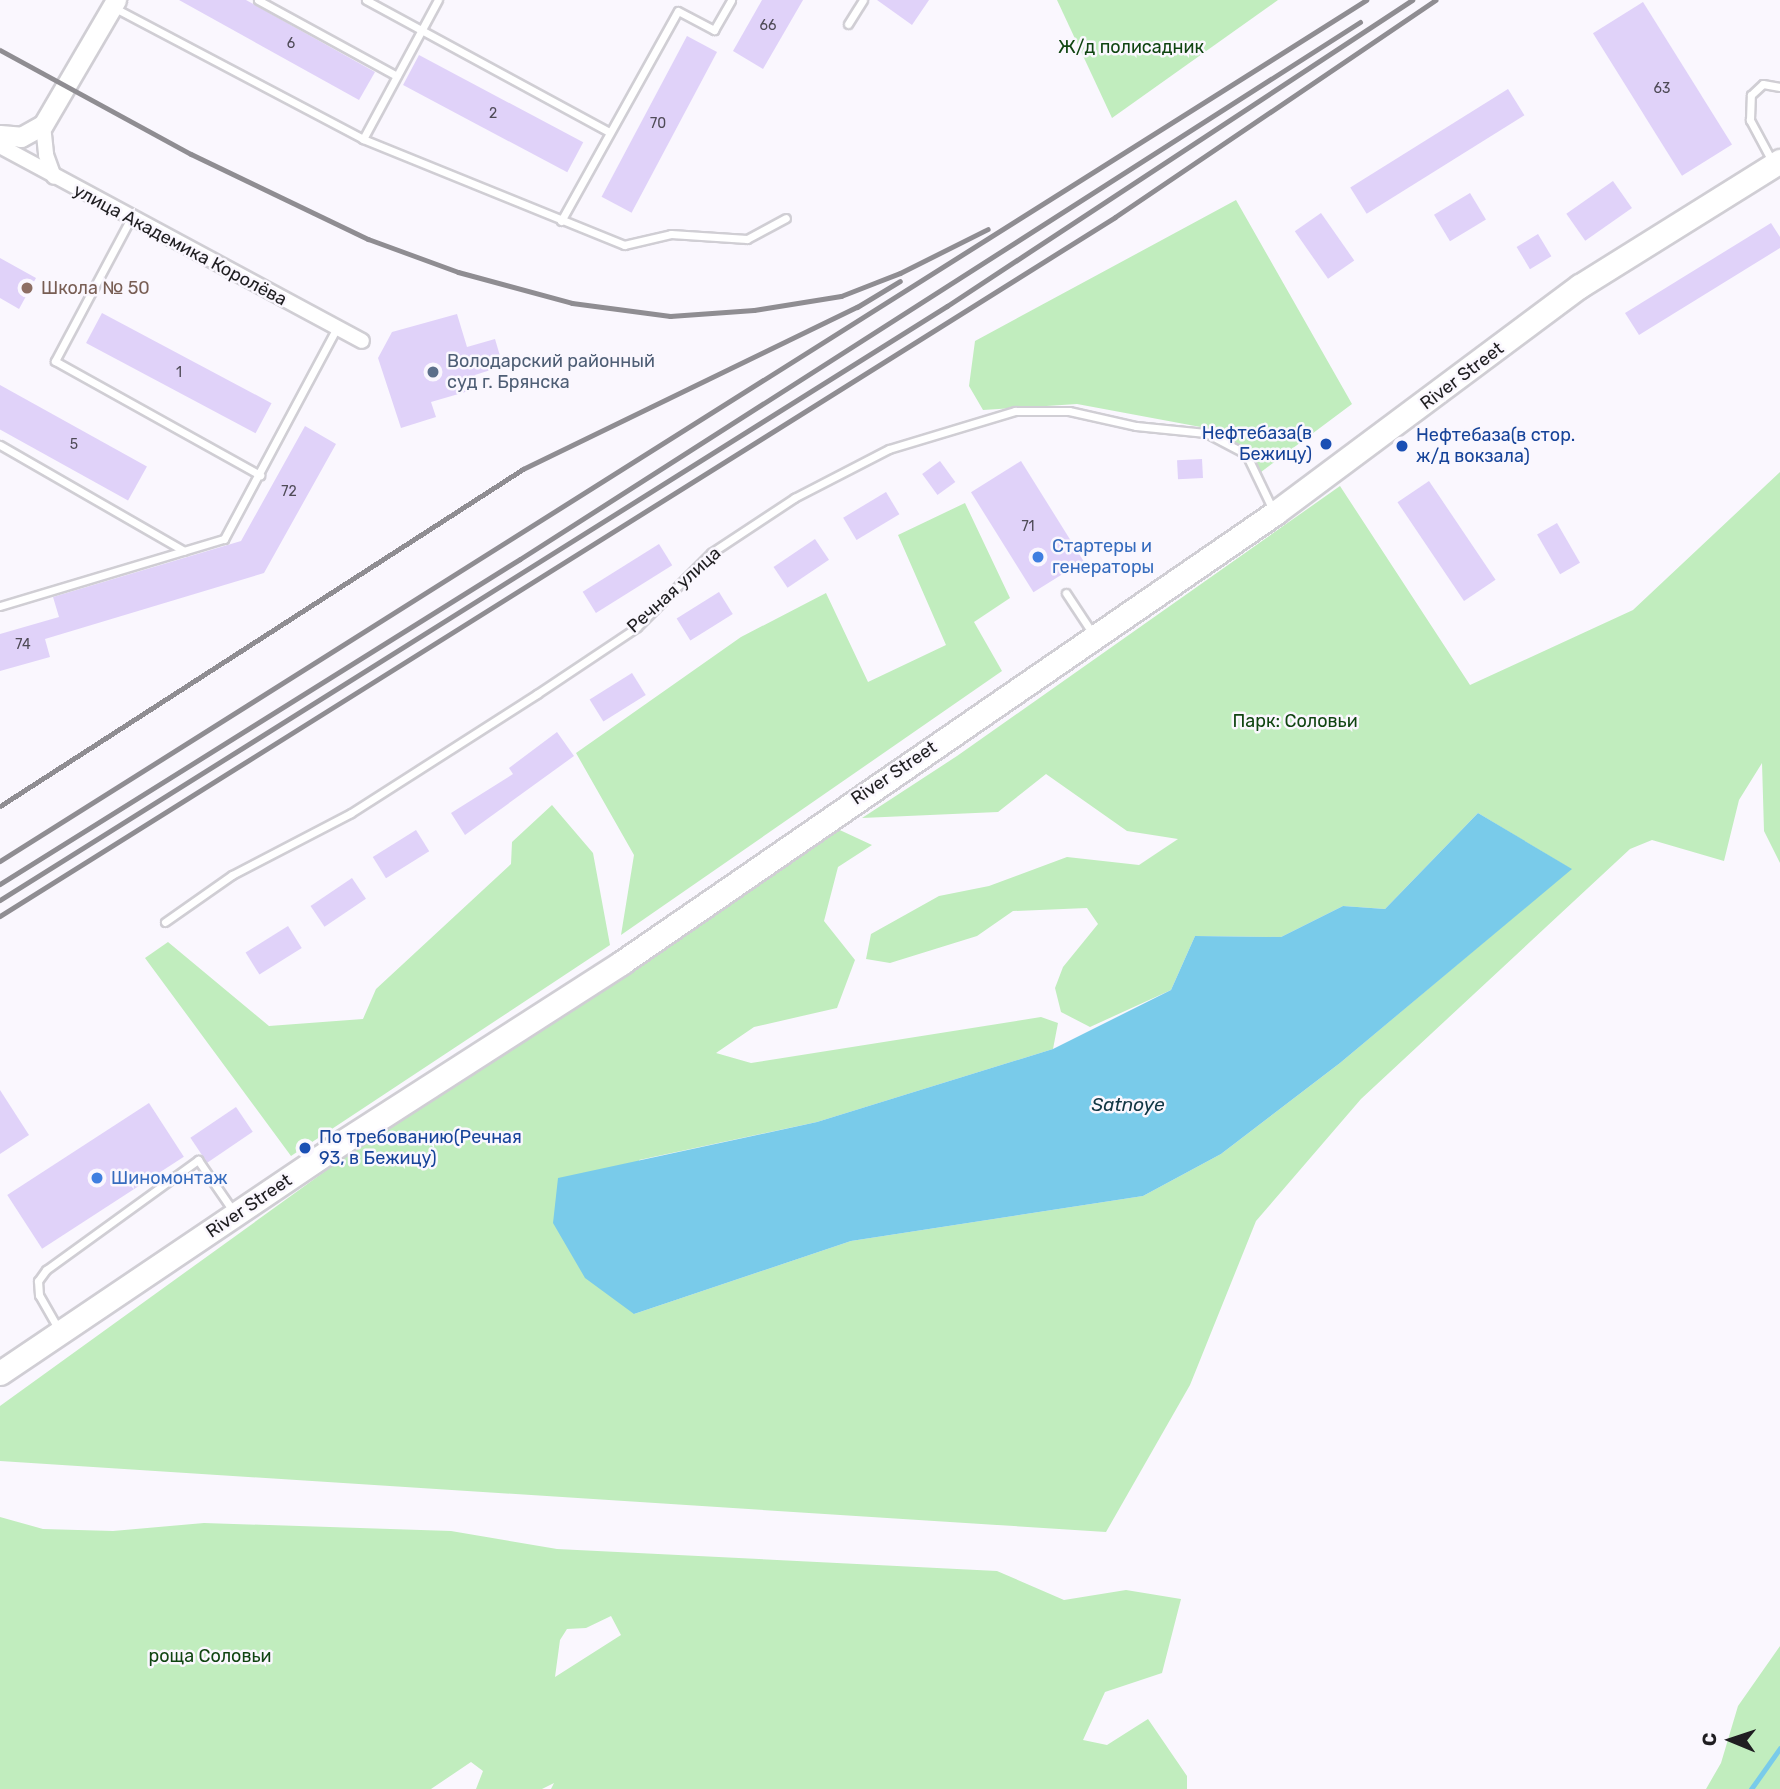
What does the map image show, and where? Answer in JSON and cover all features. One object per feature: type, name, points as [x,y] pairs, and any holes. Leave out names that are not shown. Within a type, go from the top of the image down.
[{"type":"main road","points":[[0,135],[21,137],[43,125],[110,2]]},
{"type":"main road","name":"River Street","points":[[0,1373],[621,963],[1275,513],[1580,286],[1777,163]]},
{"type":"street","points":[[43,125],[46,155],[54,177]]},
{"type":"street","name":"улица Академика Королёва","points":[[0,146],[362,341]]},
{"type":"lane","points":[[258,0],[397,76]]},
{"type":"lane","points":[[366,0],[609,132]]},
{"type":"lane","points":[[363,139],[438,0]]},
{"type":"lane","points":[[561,222],[678,11],[714,30],[731,0]]},
{"type":"lane","points":[[848,24],[863,0]]},
{"type":"lane","points":[[110,2],[363,139],[561,222],[624,245],[671,234],[747,239],[786,218]]},
{"type":"lane","points":[[1777,163],[1750,120],[1751,94],[1763,84],[1780,88]]},
{"type":"lane","points":[[131,218],[55,360],[260,475]]},
{"type":"lane","points":[[0,606],[224,539],[336,329]]},
{"type":"lane","name":"Речная улица","points":[[165,922],[232,875],[351,813],[537,694],[637,627],[711,553],[794,498],[889,449],[1015,411],[1069,411],[1136,426],[1206,433],[1246,454],[1275,513]]},
{"type":"lane","points":[[0,445],[184,551]]},
{"type":"lane","points":[[1066,593],[1094,635]]},
{"type":"lane","points":[[60,1332],[39,1295],[38,1281],[46,1270],[198,1160],[236,1215]]},
{"type":"green space","name":"Ж/д полисадник","points":[[1057,0],[1278,0],[1112,118]]},
{"type":"green space","points":[[1236,200],[1352,404],[1261,472],[1249,452],[1206,428],[1077,404],[983,410],[969,386],[975,341]]},
{"type":"green space","name":"Парк: Соловьи","points":[[1780,472],[1780,863],[1764,831],[1762,763],[1739,800],[1724,861],[1652,840],[1630,849],[1361,1099],[1256,1221],[1190,1385],[1106,1532],[0,1461],[0,1406],[349,1154],[829,825],[872,845],[838,867],[824,921],[855,960],[837,1008],[754,1027],[716,1053],[751,1063],[1041,1017],[1058,1023],[1053,1049],[817,1122],[639,1160],[634,1314],[851,1241],[1143,1196],[1221,1154],[1340,1063],[1571,869],[1478,813],[1385,909],[1343,906],[1281,937],[1195,936],[1171,990],[1090,1027],[1061,1012],[1055,988],[1063,967],[1098,924],[1087,908],[1013,911],[977,936],[890,963],[866,959],[871,934],[939,896],[989,886],[1067,857],[1139,865],[1178,839],[1127,831],[1046,774],[998,812],[862,818],[957,756],[1340,486],[1470,685],[1633,610]]},
{"type":"green space","points":[[965,503],[1010,598],[974,622],[1002,671],[621,935],[634,855],[576,753],[741,637],[826,593],[868,682],[946,645],[898,535]]},
{"type":"green space","points":[[552,805],[593,853],[610,945],[291,1156],[145,958],[168,942],[269,1026],[363,1019],[376,989],[511,864],[512,842]]},
{"type":"green space","name":"роща Соловьи","points":[[0,1517],[43,1529],[113,1531],[204,1523],[451,1531],[557,1549],[997,1571],[1064,1600],[1126,1590],[1181,1599],[1162,1673],[1105,1692],[1083,1740],[1107,1745],[1148,1719],[1187,1776],[1187,1789],[551,1789],[554,1783],[542,1789],[476,1789],[483,1771],[471,1762],[431,1789],[0,1789]],"holes":[[[611,1616],[621,1635],[555,1677],[560,1640],[567,1629],[586,1628]]]},
{"type":"green space","points":[[1780,1646],[1780,1789],[1706,1789],[1721,1763],[1738,1706]]},
{"type":"water","name":"Satnoye","points":[[1478,813],[1572,869],[1340,1063],[1221,1154],[1143,1196],[851,1241],[634,1314],[585,1278],[553,1223],[558,1178],[817,1122],[1053,1049],[1171,990],[1195,936],[1281,937],[1343,906],[1385,909]]},
{"type":"building","points":[[179,0],[246,0],[375,72],[359,100]]},
{"type":"building","points":[[762,0],[803,0],[763,69],[733,51]]},
{"type":"building","points":[[877,0],[929,0],[912,25]]},
{"type":"building","points":[[1643,2],[1732,144],[1682,176],[1593,33]]},
{"type":"building","points":[[687,36],[717,52],[632,213],[602,197]]},
{"type":"building","points":[[419,55],[583,142],[567,172],[403,85]]},
{"type":"building","points":[[1508,89],[1524,115],[1367,214],[1350,188]]},
{"type":"building","points":[[1613,181],[1632,208],[1585,241],[1566,214]]},
{"type":"building","points":[[1470,193],[1486,220],[1450,241],[1434,215]]},
{"type":"building","points":[[1321,213],[1354,261],[1328,279],[1295,231]]},
{"type":"building","points":[[1771,223],[1780,237],[1780,248],[1639,335],[1625,313]]},
{"type":"building","points":[[1538,234],[1551,256],[1530,269],[1517,247]]},
{"type":"building","points":[[0,258],[36,278],[19,309],[0,298]]},
{"type":"building","points":[[102,313],[272,403],[256,433],[86,343]]},
{"type":"building","name":"Володарский районный суд г. Брянска","points":[[457,314],[467,347],[495,339],[503,366],[475,375],[479,388],[431,402],[436,417],[401,428],[378,358],[392,332]]},
{"type":"building","points":[[0,385],[147,466],[128,501],[0,430]]},
{"type":"building","points":[[305,426],[336,444],[264,573],[45,639],[50,657],[0,671],[0,634],[59,617],[53,597],[241,541]]},
{"type":"building","points":[[1202,459],[1203,478],[1178,479],[1177,460]]},
{"type":"building","points":[[940,461],[955,482],[937,495],[922,474]]},
{"type":"building","points":[[1021,461],[1084,561],[1033,592],[971,492]]},
{"type":"building","points":[[1429,481],[1496,580],[1464,601],[1397,502]]},
{"type":"building","points":[[886,492],[899,514],[857,540],[843,518]]},
{"type":"building","points":[[1557,523],[1580,563],[1560,574],[1537,534]]},
{"type":"building","points":[[815,539],[829,560],[788,588],[774,567]]},
{"type":"building","points":[[659,544],[672,565],[596,613],[583,592]]},
{"type":"building","points":[[719,592],[733,614],[690,641],[677,618]]},
{"type":"building","points":[[632,673],[646,695],[603,722],[590,699]]},
{"type":"building","points":[[557,732],[574,756],[465,835],[451,813],[513,774],[509,768]]},
{"type":"building","points":[[416,830],[429,851],[386,878],[373,857]]},
{"type":"building","points":[[352,878],[366,899],[325,927],[311,906]]},
{"type":"building","points":[[288,926],[302,948],[259,975],[246,952]]},
{"type":"building","points":[[0,1090],[29,1135],[0,1154]]},
{"type":"building","points":[[149,1103],[184,1157],[42,1249],[7,1195]]},
{"type":"building","points":[[236,1107],[253,1132],[207,1163],[190,1138]]},
{"type":"waterway","points":[[1751,1789],[1780,1748]]},
{"type":"railway","points":[[0,861],[1366,0]]},
{"type":"railway","points":[[0,900],[947,306],[1412,0]]},
{"type":"railway","points":[[0,916],[1115,217],[1436,0]]},
{"type":"railway","points":[[0,884],[520,559],[1360,22]]},
{"type":"railway","points":[[0,50],[191,154],[368,239],[458,272],[572,303],[670,316],[754,310],[841,296],[900,273],[988,229]]},
{"type":"railway","points":[[0,806],[523,469],[857,307],[900,281]]},
{"type":"place","name":"Школа № 50","points":[[27,288]]},
{"type":"place","name":"Володарский районный суд г. Брянска","points":[[433,372]]},
{"type":"place","name":"Нефтебаза(в Бежицу)","points":[[1326,444]]},
{"type":"place","name":"Нефтебаза(в стор. ж/д вокзала)","points":[[1402,446]]},
{"type":"place","name":"Стартеры и генераторы","points":[[1038,557]]},
{"type":"place","name":"По требованию(Речная 93, в Бежицу)","points":[[305,1148]]},
{"type":"place","name":"Шиномонтаж","points":[[97,1178]]}]
